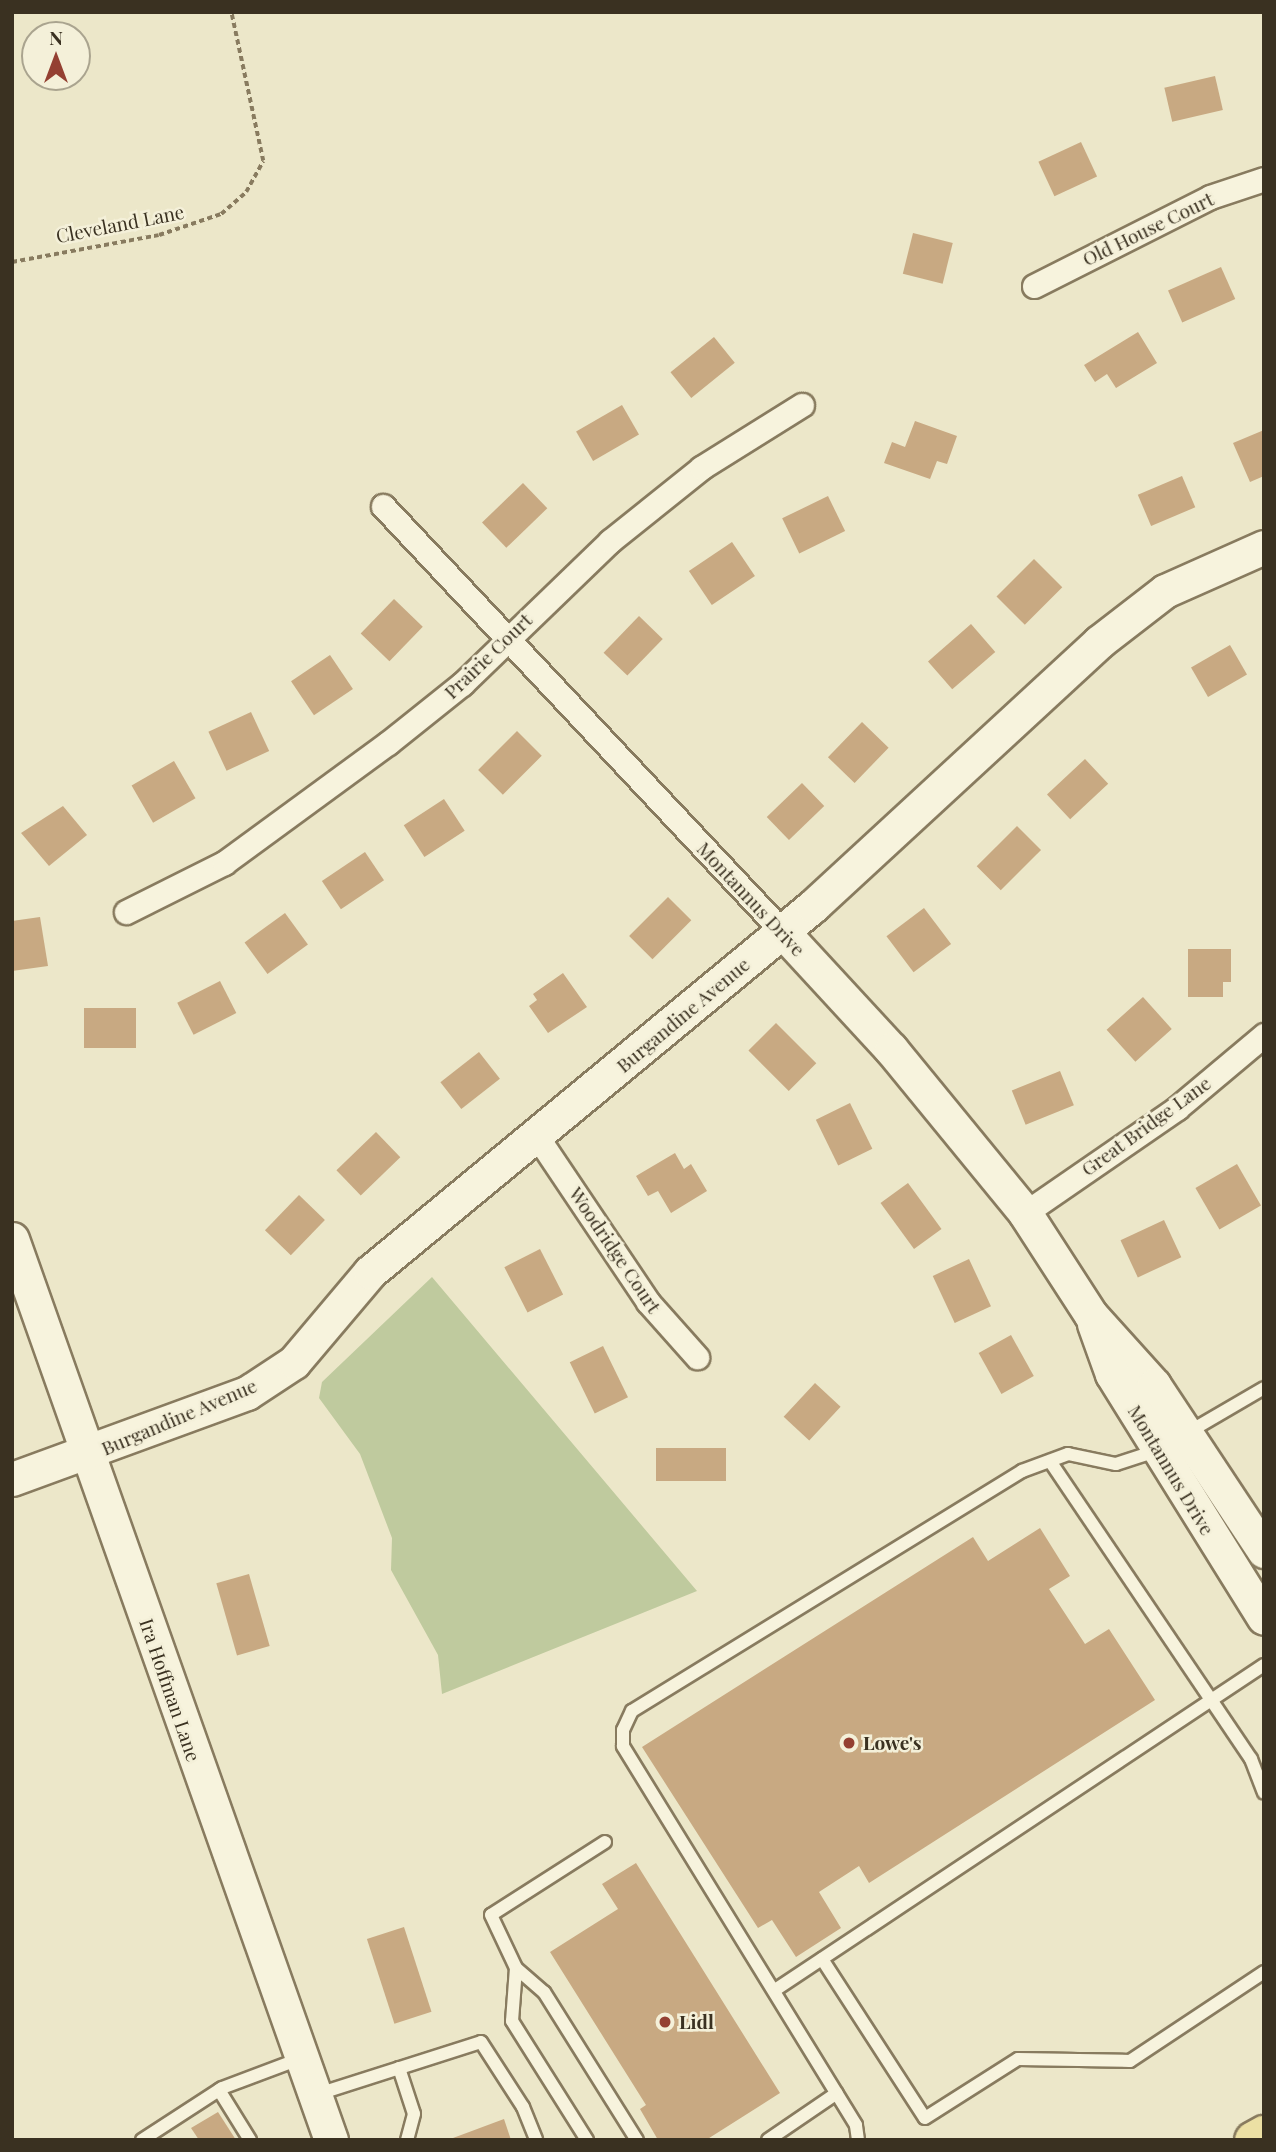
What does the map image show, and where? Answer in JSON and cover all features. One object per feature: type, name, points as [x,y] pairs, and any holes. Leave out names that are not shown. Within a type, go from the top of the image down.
[{"type":"main road","points":[[1254,2140],[1264,2134]]},
{"type":"street","name":"Old House Court","points":[[1034,286],[1210,197],[1264,179]]},
{"type":"street","name":"Prairie Court","points":[[126,912],[224,863],[462,684],[505,638],[701,468],[802,405]]},
{"type":"street","name":"Montannus Drive","points":[[383,506],[891,1049],[1024,1213],[1091,1315],[1138,1363],[1264,1551]]},
{"type":"street","name":"Burgandine Avenue","points":[[12,1479],[88,1456],[247,1393],[294,1362],[370,1272],[538,1138],[782,931],[1099,642],[1165,591],[1264,547]]},
{"type":"street","name":"Great Bridge Lane","points":[[1024,1213],[1177,1108],[1264,1035]]},
{"type":"street","name":"Woodridge Court","points":[[538,1138],[648,1302],[697,1357]]},
{"type":"street","name":"Ira Hoffman Lane","points":[[12,1239],[331,2140]]},
{"type":"street","name":"Montannus Drive","points":[[1091,1315],[1112,1374],[1264,1618]]},
{"type":"lane","points":[[858,2140],[837,2093],[623,1746],[632,1711],[1022,1471],[1068,1454],[1116,1464],[1158,1451],[1264,1388]]},
{"type":"lane","points":[[1050,1461],[1251,1759],[1264,1793]]},
{"type":"lane","points":[[775,1990],[1264,1665]]},
{"type":"lane","points":[[605,1842],[491,1916],[516,1968],[544,1992],[637,2140]]},
{"type":"lane","points":[[822,1959],[925,2118],[1018,2059],[1130,2061],[1264,1972]]},
{"type":"lane","points":[[516,1968],[512,2021],[587,2140]]},
{"type":"lane","points":[[315,2095],[481,2042],[523,2107],[536,2140]]},
{"type":"lane","points":[[142,2140],[219,2090],[302,2058]]},
{"type":"lane","points":[[399,2068],[414,2114],[407,2140]]},
{"type":"lane","points":[[219,2090],[250,2140]]},
{"type":"lane","points":[[768,2140],[837,2093]]},
{"type":"path","name":"Cleveland Lane","points":[[12,262],[159,235],[221,214],[246,192],[263,160],[231,12]]},
{"type":"green space","points":[[432,1277],[697,1591],[442,1694],[438,1655],[391,1570],[392,1538],[360,1454],[319,1398],[322,1382]]},
{"type":"building","points":[[1215,76],[1223,110],[1172,122],[1164,88]]},
{"type":"building","points":[[1081,142],[1097,176],[1054,196],[1038,162]]},
{"type":"building","points":[[913,233],[953,243],[943,284],[903,274]]},
{"type":"building","points":[[1221,267],[1235,299],[1182,323],[1168,291]]},
{"type":"building","points":[[1138,332],[1157,363],[1116,388],[1107,374],[1095,382],[1084,365]]},
{"type":"building","points":[[714,337],[735,363],[691,398],[670,372]]},
{"type":"building","points":[[622,405],[639,434],[593,461],[576,432]]},
{"type":"building","points":[[915,421],[957,436],[947,464],[937,461],[930,479],[884,463],[892,442],[905,447]]},
{"type":"building","points":[[1264,430],[1264,476],[1250,482],[1233,443]]},
{"type":"building","points":[[1182,476],[1195,507],[1151,526],[1138,495]]},
{"type":"building","points":[[523,483],[547,508],[506,548],[482,523]]},
{"type":"building","points":[[828,496],[845,531],[799,553],[782,518]]},
{"type":"building","points":[[732,542],[755,576],[712,605],[689,571]]},
{"type":"building","points":[[1034,559],[1062,587],[1025,625],[997,596]]},
{"type":"building","points":[[394,599],[423,627],[389,661],[361,634]]},
{"type":"building","points":[[639,616],[663,639],[627,676],[604,653]]},
{"type":"building","points":[[971,624],[995,652],[952,689],[928,661]]},
{"type":"building","points":[[1230,645],[1247,674],[1208,697],[1191,668]]},
{"type":"building","points":[[330,655],[353,689],[314,715],[291,681]]},
{"type":"building","points":[[251,712],[269,751],[227,771],[208,732]]},
{"type":"building","points":[[862,722],[889,748],[855,783],[828,757]]},
{"type":"building","points":[[517,731],[542,756],[503,795],[478,770]]},
{"type":"building","points":[[1085,759],[1108,784],[1070,819],[1047,794]]},
{"type":"building","points":[[174,761],[196,798],[153,823],[132,786]]},
{"type":"building","points":[[802,783],[824,806],[789,840],[767,817]]},
{"type":"building","points":[[444,799],[465,831],[424,857],[404,825]]},
{"type":"building","points":[[63,806],[87,835],[49,866],[21,833]]},
{"type":"building","points":[[1017,826],[1041,850],[1001,890],[977,866]]},
{"type":"building","points":[[365,852],[384,880],[341,909],[322,881]]},
{"type":"building","points":[[668,897],[691,920],[652,959],[629,936]]},
{"type":"building","points":[[924,908],[951,944],[914,972],[886,936]]},
{"type":"building","points":[[285,913],[308,945],[267,974],[245,942]]},
{"type":"building","points":[[40,917],[48,966],[12,971],[12,921]]},
{"type":"building","points":[[1188,949],[1231,949],[1231,982],[1223,982],[1223,997],[1188,997]]},
{"type":"building","points":[[563,973],[587,1007],[548,1033],[529,1006],[537,1000],[533,994]]},
{"type":"building","points":[[220,981],[236,1013],[194,1035],[177,1003]]},
{"type":"building","points":[[1143,997],[1172,1029],[1135,1062],[1107,1030]]},
{"type":"building","points":[[84,1008],[136,1008],[136,1048],[84,1048]]},
{"type":"building","points":[[776,1023],[816,1063],[789,1091],[748,1051]]},
{"type":"building","points":[[479,1052],[500,1079],[461,1109],[440,1082]]},
{"type":"building","points":[[1060,1071],[1074,1105],[1026,1125],[1012,1090]]},
{"type":"building","points":[[850,1103],[872,1149],[838,1165],[816,1120]]},
{"type":"building","points":[[376,1132],[400,1157],[361,1195],[336,1170]]},
{"type":"building","points":[[675,1153],[684,1169],[691,1164],[707,1191],[671,1213],[658,1191],[648,1196],[636,1176]]},
{"type":"building","points":[[1237,1164],[1261,1206],[1219,1230],[1195,1188]]},
{"type":"building","points":[[908,1183],[942,1229],[914,1249],[880,1203]]},
{"type":"building","points":[[299,1195],[325,1220],[291,1255],[265,1230]]},
{"type":"building","points":[[1164,1220],[1181,1257],[1138,1277],[1120,1240]]},
{"type":"building","points":[[540,1249],[563,1294],[528,1313],[504,1267]]},
{"type":"building","points":[[969,1259],[991,1306],[955,1323],[933,1276]]},
{"type":"building","points":[[1011,1335],[1034,1376],[1001,1394],[979,1353]]},
{"type":"building","points":[[603,1346],[628,1397],[595,1413],[570,1362]]},
{"type":"building","points":[[815,1383],[841,1407],[809,1441],[784,1417]]},
{"type":"building","points":[[656,1448],[726,1448],[726,1481],[656,1481]]},
{"type":"building","name":"Lowe's","points":[[1040,1528],[1070,1576],[1049,1589],[1085,1644],[1109,1629],[1155,1700],[869,1883],[859,1866],[819,1892],[841,1928],[796,1957],[772,1920],[758,1928],[642,1747],[973,1537],[988,1561]]},
{"type":"building","points":[[249,1574],[270,1646],[237,1655],[216,1583]]},
{"type":"building","name":"Lidl","points":[[636,1863],[780,2093],[706,2140],[658,2140],[640,2109],[646,2105],[550,1952],[618,1909],[602,1884]]},
{"type":"building","points":[[404,1927],[432,2012],[394,2024],[367,1939]]},
{"type":"building","points":[[218,2112],[236,2140],[199,2140],[191,2128]]},
{"type":"building","points":[[504,2119],[511,2140],[453,2138]]},
{"type":"place","name":"Lowe's","points":[[849,1743]]},
{"type":"place","name":"Lidl","points":[[665,2022]]}]
